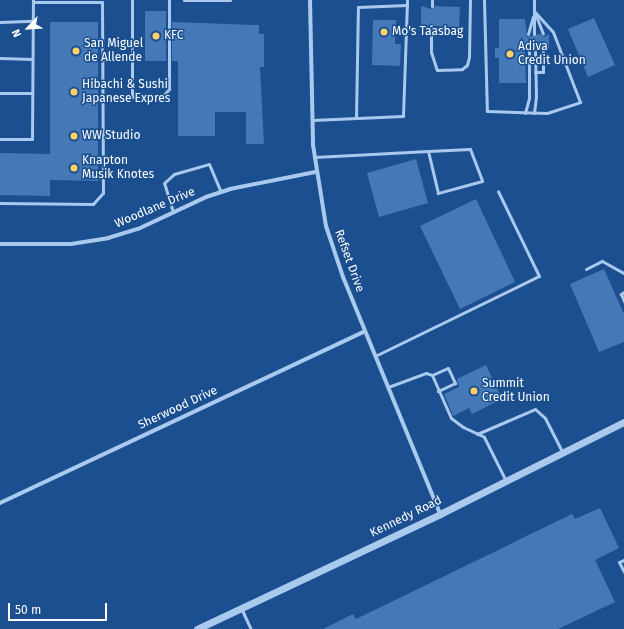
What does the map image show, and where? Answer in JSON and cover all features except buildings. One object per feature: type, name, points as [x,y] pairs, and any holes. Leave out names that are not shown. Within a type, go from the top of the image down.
[{"type":"street","name":"Refset Drive","points":[[310,0],[312,120],[315,172],[333,250],[440,514]]},
{"type":"street","name":"Woodlane Drive","points":[[0,244],[71,244],[108,238],[138,229],[173,212],[221,192],[315,172]]},
{"type":"street","name":"Sherwood Drive","points":[[0,504],[365,331]]},
{"type":"street","name":"Kennedy Road","points":[[197,629],[440,514],[624,422]]},
{"type":"lane","points":[[132,0],[132,97],[153,98],[162,97],[169,89],[169,0]]},
{"type":"lane","points":[[184,0],[230,0]]},
{"type":"lane","points":[[312,120],[403,116],[407,0]]},
{"type":"lane","points":[[432,0],[432,6]]},
{"type":"lane","points":[[431,26],[430,52],[437,70],[462,69],[467,65],[469,57],[470,0]]},
{"type":"lane","points":[[484,0],[487,111],[547,113],[580,102],[553,32],[534,11]]},
{"type":"lane","points":[[534,0],[534,34]]},
{"type":"lane","points":[[0,139],[32,140],[33,1],[102,2],[103,193],[93,204],[0,204]]},
{"type":"lane","points":[[356,118],[358,7],[407,5]]},
{"type":"lane","points":[[534,11],[543,34]]},
{"type":"lane","points":[[528,34],[534,11]]},
{"type":"lane","points":[[0,22],[33,21]]},
{"type":"lane","points":[[526,113],[529,98],[529,50]]},
{"type":"lane","points":[[534,113],[535,51]]},
{"type":"lane","points":[[535,72],[543,72],[543,51]]},
{"type":"lane","points":[[0,58],[32,59]]},
{"type":"lane","points":[[0,93],[32,93]]},
{"type":"lane","points":[[314,157],[428,151],[470,149],[482,181],[438,193],[428,151]]},
{"type":"lane","points":[[173,212],[164,183],[174,174],[209,164],[221,192]]},
{"type":"lane","points":[[375,356],[539,276],[498,190]]},
{"type":"lane","points":[[586,269],[602,261],[624,273]]},
{"type":"lane","points":[[624,292],[621,294],[624,301]]},
{"type":"lane","points":[[388,388],[426,373],[432,375],[448,368],[455,383],[438,391]]},
{"type":"lane","points":[[432,375],[451,418],[484,438],[506,481]]},
{"type":"lane","points":[[477,434],[535,409],[545,418],[563,452]]},
{"type":"lane","points":[[624,560],[619,562],[624,572]]},
{"type":"lane","points":[[241,608],[251,629]]},
{"type":"place","name":"Mo's Taasbag","points":[[384,32]]},
{"type":"place","name":"KFC","points":[[156,36]]},
{"type":"place","name":"San Miguel de Allende","points":[[76,51]]},
{"type":"place","name":"Adiva Credit Union","points":[[510,54]]},
{"type":"place","name":"Hibachi & Sushi Japanese Expres","points":[[74,92]]},
{"type":"place","name":"WW Studio","points":[[74,136]]},
{"type":"place","name":"Knapton Musik Knotes","points":[[74,168]]},
{"type":"place","name":"Summit Credit Union","points":[[474,391]]}]
